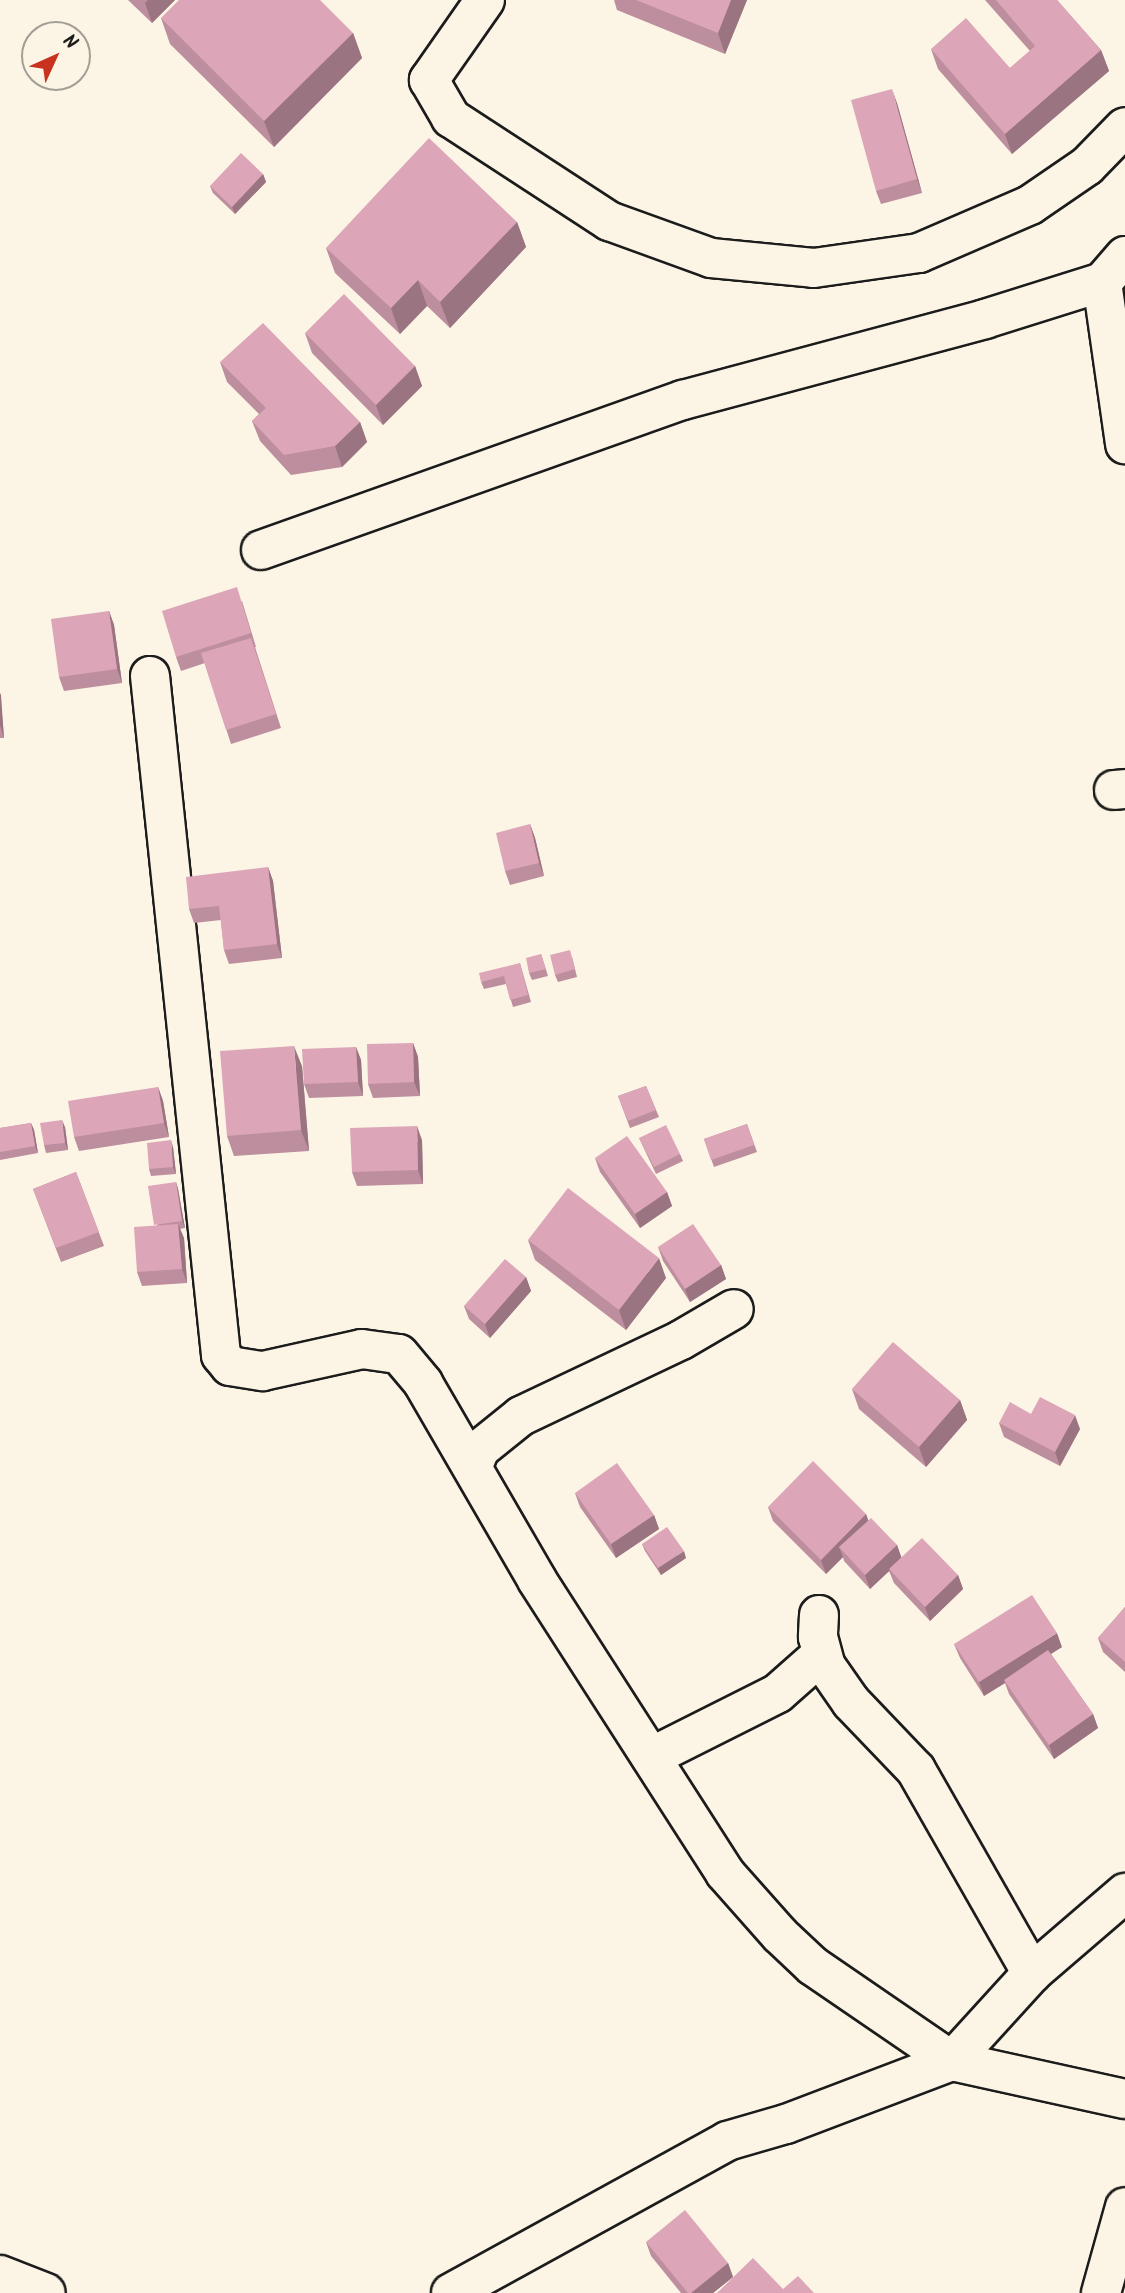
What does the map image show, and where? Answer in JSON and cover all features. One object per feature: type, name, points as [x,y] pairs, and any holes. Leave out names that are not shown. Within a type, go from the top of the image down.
[{"type":"street","points":[[485,0],[429,80],[451,118],[609,221],[711,258],[814,268],[919,253],[1030,205],[1087,166],[1125,127]]},
{"type":"street","points":[[261,550],[683,400],[985,319],[1113,269],[1125,444]]},
{"type":"street","points":[[150,676],[221,1355],[230,1366],[263,1371],[362,1349],[400,1354],[424,1383],[537,1580],[725,1873],[780,1935],[813,1966],[952,2061],[1125,2099]]},
{"type":"street","points":[[472,1466],[480,1449],[521,1416],[681,1340],[734,1309]]},
{"type":"street","points":[[819,1615],[821,1655],[851,1702],[916,1770],[1032,1973]]},
{"type":"street","points":[[651,1757],[778,1693],[821,1655]]},
{"type":"street","points":[[451,2293],[727,2141],[786,2124],[952,2061],[1032,1973],[1125,1893]]},
{"type":"street","points":[[1101,2293],[1125,2207]]},
{"type":"street","points":[[0,2275],[46,2293]]},
{"type":"building","points":[[179,0],[320,0],[353,33],[264,121],[161,18]]},
{"type":"building","points":[[636,0],[731,0],[718,33]]},
{"type":"building","points":[[996,0],[1057,0],[1101,50],[1005,134],[931,49],[966,18],[1010,68],[1035,46]]},
{"type":"building","points":[[892,89],[917,179],[876,191],[851,100]]},
{"type":"building","points":[[429,138],[517,222],[440,302],[418,280],[391,308],[326,248]]},
{"type":"building","points":[[241,153],[263,174],[232,207],[210,186]]},
{"type":"building","points":[[344,294],[415,366],[376,405],[305,333]]},
{"type":"building","points":[[263,323],[360,422],[335,446],[284,455],[252,421],[266,408],[220,362]]},
{"type":"building","points":[[237,587],[251,633],[176,657],[162,611]]},
{"type":"building","points":[[109,611],[117,669],[59,677],[51,619]]},
{"type":"building","points":[[251,638],[276,714],[226,730],[201,653]]},
{"type":"building","points":[[530,824],[539,863],[505,871],[496,833]]},
{"type":"building","points":[[268,867],[277,944],[224,950],[219,906],[189,909],[186,877]]},
{"type":"building","points":[[570,950],[575,969],[555,975],[550,955]]},
{"type":"building","points":[[541,954],[546,969],[529,973],[526,958]]},
{"type":"building","points":[[520,963],[528,995],[510,1000],[504,976],[481,982],[479,973]]},
{"type":"building","points":[[413,1043],[414,1082],[368,1084],[367,1044]]},
{"type":"building","points":[[294,1046],[301,1130],[227,1136],[220,1051]]},
{"type":"building","points":[[356,1047],[358,1082],[304,1084],[302,1049]]},
{"type":"building","points":[[646,1086],[656,1110],[628,1121],[618,1096]]},
{"type":"building","points":[[158,1087],[164,1123],[74,1137],[68,1101]]},
{"type":"building","points":[[62,1120],[65,1143],[44,1145],[40,1123]]},
{"type":"building","points":[[31,1123],[35,1146],[0,1152],[0,1128]]},
{"type":"building","points":[[747,1124],[754,1145],[711,1160],[704,1139]]},
{"type":"building","points":[[666,1125],[680,1154],[654,1167],[639,1138]]},
{"type":"building","points":[[417,1126],[418,1170],[352,1172],[350,1128]]},
{"type":"building","points":[[627,1136],[667,1192],[635,1214],[595,1158]]},
{"type":"building","points":[[171,1140],[173,1167],[149,1169],[147,1143]]},
{"type":"building","points":[[76,1172],[99,1232],[56,1248],[33,1189]]},
{"type":"building","points":[[176,1182],[182,1221],[154,1225],[148,1186]]},
{"type":"building","points":[[568,1188],[659,1258],[619,1310],[528,1240]]},
{"type":"building","points":[[178,1224],[182,1269],[137,1272],[134,1227]]},
{"type":"building","points":[[693,1224],[721,1265],[685,1289],[658,1247]]},
{"type":"building","points":[[505,1259],[526,1277],[485,1324],[464,1306]]},
{"type":"building","points":[[893,1342],[960,1400],[919,1447],[852,1389]]},
{"type":"building","points":[[1040,1397],[1075,1415],[1055,1452],[999,1423],[1010,1402],[1031,1414]]},
{"type":"building","points":[[813,1461],[866,1514],[821,1560],[768,1507]]},
{"type":"building","points":[[617,1463],[654,1515],[611,1544],[575,1493]]},
{"type":"building","points":[[871,1518],[897,1545],[865,1575],[839,1547]]},
{"type":"building","points":[[667,1527],[684,1551],[658,1568],[642,1544]]},
{"type":"building","points":[[922,1538],[958,1575],[925,1607],[889,1569]]},
{"type":"building","points":[[1032,1595],[1057,1633],[979,1682],[954,1644]]},
{"type":"building","points":[[1125,1607],[1125,1662],[1098,1638]]},
{"type":"building","points":[[1048,1650],[1093,1714],[1049,1745],[1004,1680]]},
{"type":"building","points":[[685,2210],[728,2263],[691,2293],[688,2293],[646,2242]]},
{"type":"building","points":[[753,2258],[783,2289],[798,2276],[814,2293],[717,2293]]}]
